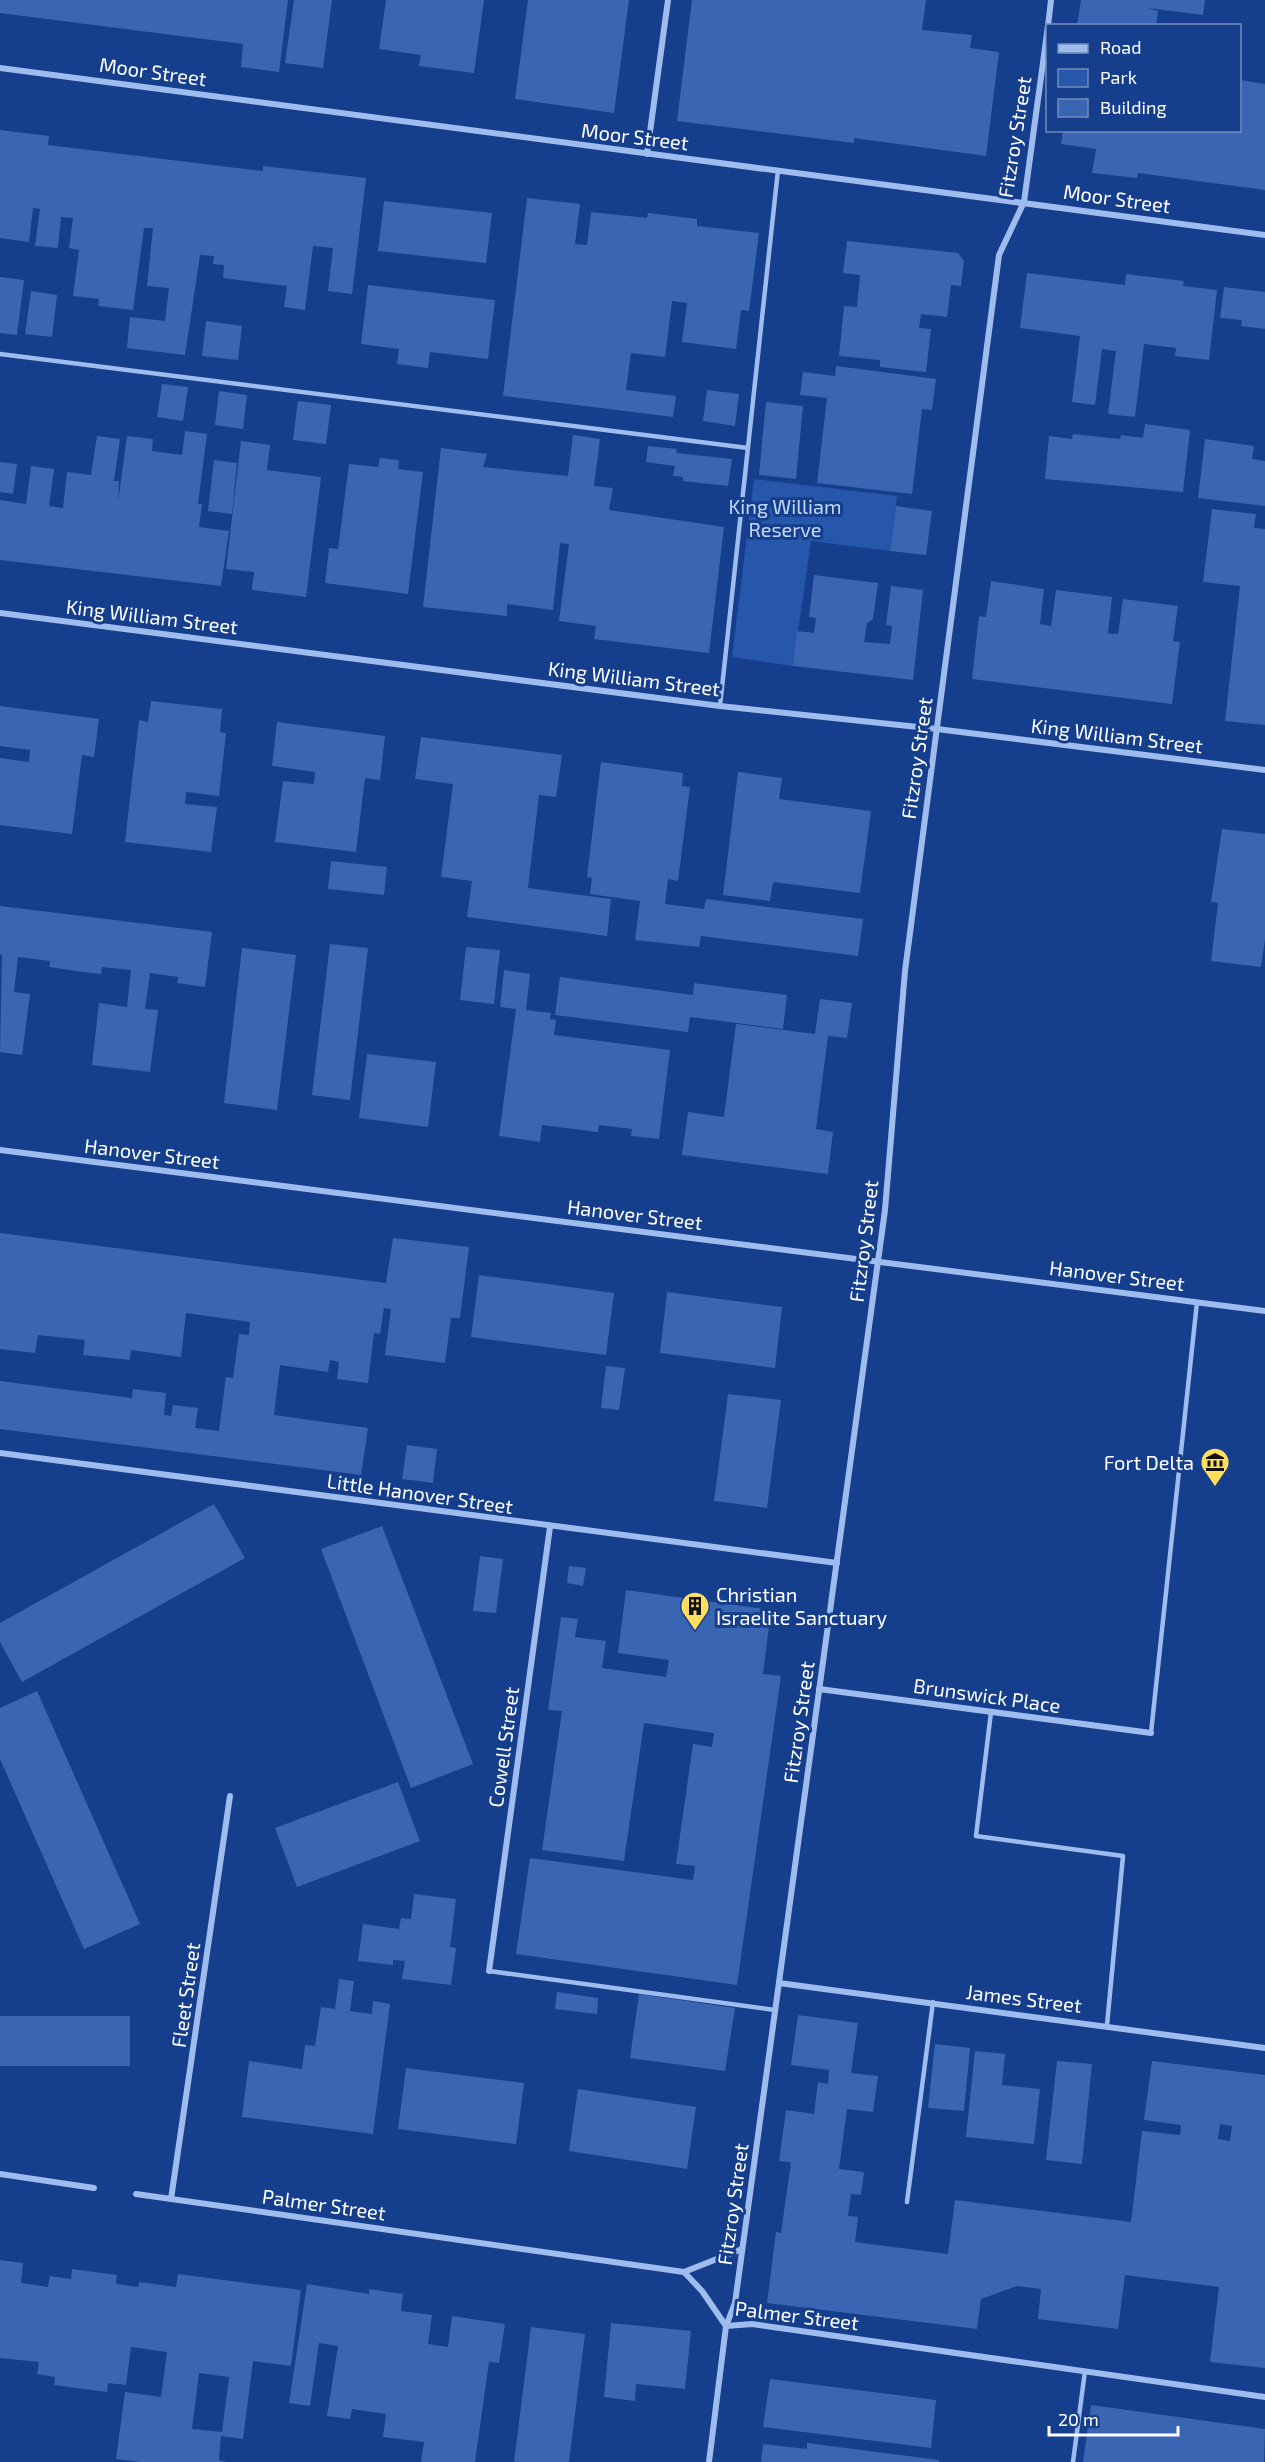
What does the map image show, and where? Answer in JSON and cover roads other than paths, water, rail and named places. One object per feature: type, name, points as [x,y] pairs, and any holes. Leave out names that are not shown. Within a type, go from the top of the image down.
[{"type":"street","points":[[647,154],[668,0]]},
{"type":"street","name":"Fitzroy Street","points":[[1048,24],[1050,0]]},
{"type":"street","name":"Fitzroy Street","points":[[709,2462],[726,2326],[735,2303],[885,1210],[905,971],[999,255],[1024,202],[1046,41]]},
{"type":"street","name":"Moor Street","points":[[0,68],[1265,235]]},
{"type":"street","name":"King William Street","points":[[0,613],[720,706],[937,729],[1265,770]]},
{"type":"street","name":"Hanover Street","points":[[0,1150],[1265,1311]]},
{"type":"street","name":"Little Hanover Street","points":[[0,1453],[837,1563]]},
{"type":"street","name":"Cowell Street","points":[[489,1971],[550,1527]]},
{"type":"street","name":"Brunswick Place","points":[[819,1689],[1151,1733]]},
{"type":"street","name":"Fleet Street","points":[[171,2199],[230,1796]]},
{"type":"street","name":"James Street","points":[[779,1983],[1107,2025],[1265,2048]]},
{"type":"street","points":[[0,2174],[94,2188]]},
{"type":"street","name":"Palmer Street","points":[[136,2194],[684,2272],[702,2291],[726,2326],[752,2324],[1265,2397]]},
{"type":"street","points":[[684,2272],[742,2249]]},
{"type":"lane","points":[[720,706],[778,170]]},
{"type":"lane","points":[[0,354],[748,448]]},
{"type":"lane","points":[[1151,1733],[1197,1302]]},
{"type":"lane","points":[[991,1712],[975,1836],[1123,1856],[1107,2025]]},
{"type":"lane","points":[[489,1971],[775,2010]]},
{"type":"lane","points":[[908,2202],[933,2002]]},
{"type":"lane","points":[[1073,2462],[1085,2371]]},
{"type":"place","name":"Fort Delta","points":[[1215,1488]]},
{"type":"place","name":"Christian Israelite Sanctuary","points":[[695,1632]]},
{"type":"park label","name":"King William Reserve","points":[[785,518]]}]
